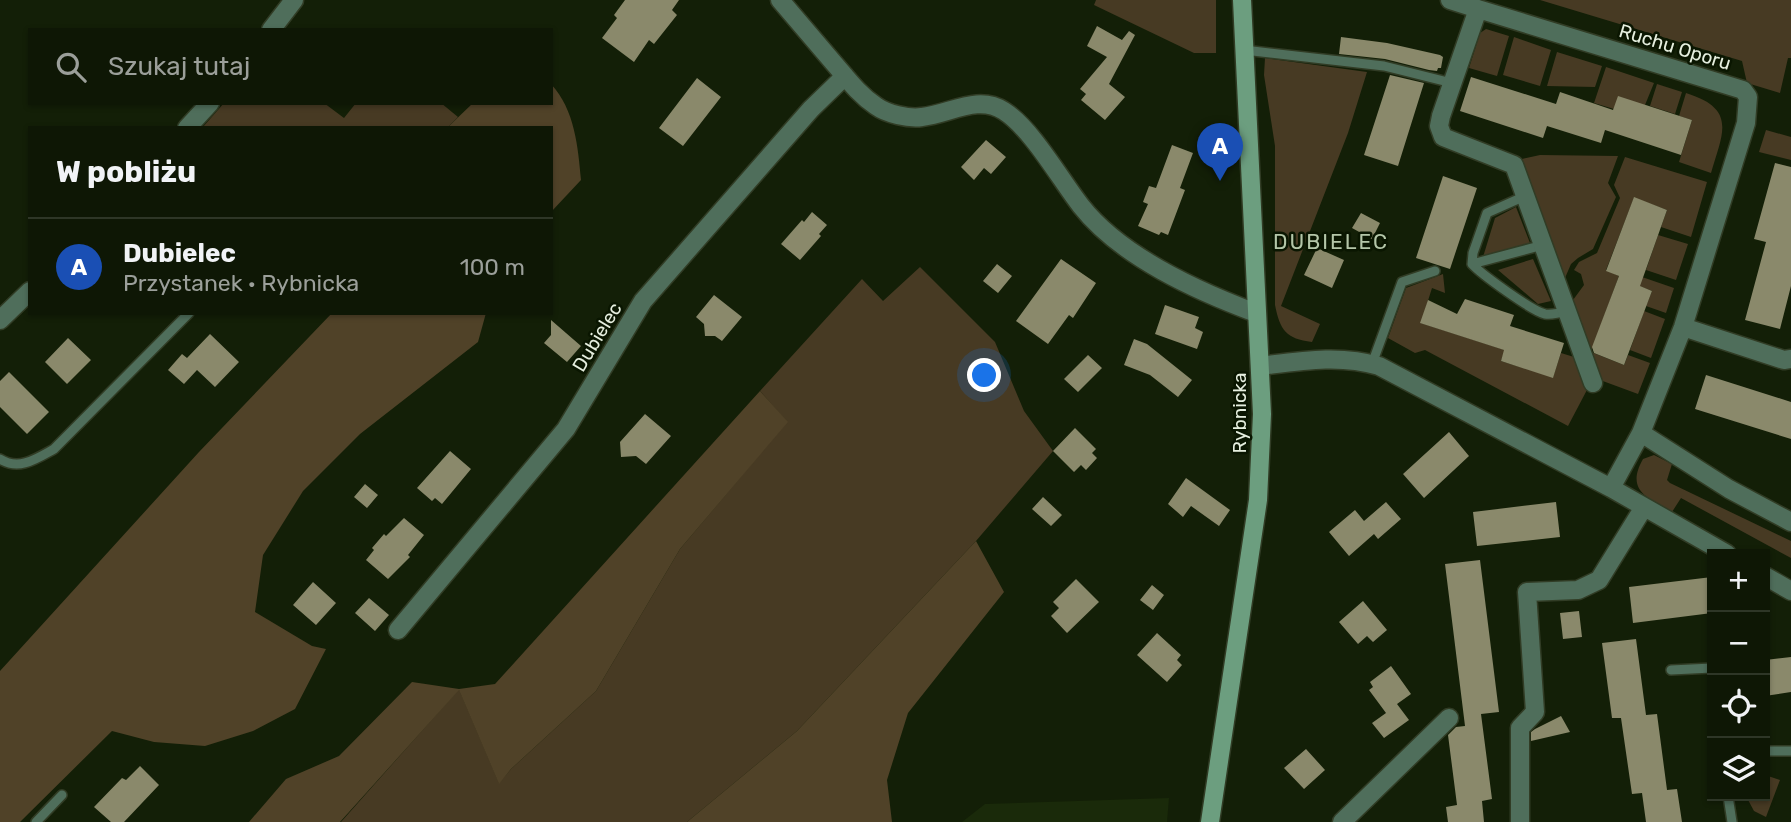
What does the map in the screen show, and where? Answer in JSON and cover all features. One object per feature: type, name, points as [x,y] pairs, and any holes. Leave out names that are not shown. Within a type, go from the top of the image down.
[{"type":"street","points":[[272,28],[293,0]]},
{"type":"street","points":[[780,0],[857,91],[878,108],[921,118],[985,103],[1003,111],[1018,123],[1083,209],[1113,237],[1155,266],[1193,286],[1256,313]]},
{"type":"street","name":"Rybnicka","points":[[1210,822],[1258,500],[1262,414],[1242,0]]},
{"type":"street","name":"Ruchu Oporu","points":[[1450,0],[1743,90],[1748,97],[1745,124],[1683,327],[1641,433],[1611,488]]},
{"type":"street","points":[[1478,9],[1439,127],[1443,137],[1514,165],[1593,383]]},
{"type":"street","name":"Dubielec","points":[[398,630],[566,429],[643,301],[811,110],[845,76]]},
{"type":"street","points":[[189,126],[208,105]]},
{"type":"street","points":[[0,320],[28,293]]},
{"type":"street","points":[[1683,327],[1789,361]]},
{"type":"street","points":[[1260,366],[1331,360],[1360,360],[1372,363],[1611,488],[1718,549]]},
{"type":"street","points":[[1641,433],[1729,489],[1791,522]]},
{"type":"street","points":[[1520,822],[1520,728],[1535,712],[1527,592],[1578,590],[1599,580],[1644,507]]},
{"type":"street","points":[[1770,579],[1791,591]]},
{"type":"street","points":[[1342,822],[1449,719]]},
{"type":"lane","points":[[1244,50],[1384,66],[1452,83]]},
{"type":"lane","points":[[1525,196],[1487,212],[1472,264],[1480,273],[1535,310],[1547,314],[1567,311]]},
{"type":"lane","points":[[1472,264],[1543,245]]},
{"type":"lane","points":[[1372,363],[1402,282],[1435,271]]},
{"type":"lane","points":[[0,459],[7,464],[28,464],[54,449],[187,315]]},
{"type":"lane","points":[[1671,670],[1707,668]]},
{"type":"lane","points":[[1770,751],[1791,751]]},
{"type":"lane","points":[[36,822],[62,795]]},
{"type":"lane","points":[[1729,801],[1732,822]]},
{"type":"shaded area","points":[[1096,0],[1216,0],[1216,53],[1194,53],[1094,5]]},
{"type":"shaded area","points":[[1540,0],[1791,0],[1791,58],[1788,58],[1780,93],[1747,83],[1742,61]]},
{"type":"shaded area","points":[[1486,29],[1509,36],[1497,76],[1469,68],[1480,33]]},
{"type":"shaded area","points":[[1514,37],[1551,50],[1540,86],[1503,75]]},
{"type":"shaded area","points":[[1557,52],[1602,66],[1595,87],[1547,86]]},
{"type":"shaded area","points":[[1265,58],[1367,72],[1348,133],[1281,306],[1320,324],[1312,342],[1290,336],[1286,332],[1279,321],[1275,305],[1275,146],[1264,75]]},
{"type":"shaded area","points":[[1606,67],[1654,83],[1645,105],[1614,109],[1594,103]]},
{"type":"shaded area","points":[[1657,84],[1682,92],[1675,114],[1650,106]]},
{"type":"shaded area","points":[[553,86],[570,117],[577,142],[581,180],[553,210],[553,126],[449,126],[471,105],[553,105]]},
{"type":"shaded area","points":[[1686,93],[1713,106],[1722,124],[1722,134],[1711,173],[1679,162],[1692,120],[1679,116]]},
{"type":"shaded area","points":[[222,105],[327,105],[344,118],[354,105],[443,105],[458,117],[449,126],[204,126]]},
{"type":"shaded area","points":[[1766,130],[1791,137],[1791,160],[1759,152]]},
{"type":"shaded area","points":[[1540,155],[1618,156],[1608,183],[1616,197],[1593,249],[1571,264],[1565,278],[1522,159]]},
{"type":"shaded area","points":[[1625,157],[1707,182],[1691,237],[1661,227],[1667,210],[1634,198],[1606,270],[1619,276],[1591,352],[1624,365],[1628,355],[1650,363],[1638,394],[1600,380],[1573,300],[1584,285],[1581,274],[1574,270],[1579,262],[1597,253],[1620,198],[1614,185]]},
{"type":"shaded area","points":[[1516,207],[1530,243],[1483,257],[1495,218]]},
{"type":"shaded area","points":[[1658,235],[1688,244],[1676,280],[1646,270]]},
{"type":"shaded area","points":[[1533,259],[1551,301],[1538,304],[1498,270]]},
{"type":"shaded area","points":[[920,267],[995,342],[1024,411],[1053,451],[976,541],[797,731],[687,822],[341,822],[459,689],[499,783],[596,691],[680,549],[787,422],[760,391],[862,279],[883,301]]},
{"type":"shaded area","points":[[1443,274],[1445,293],[1432,288],[1421,323],[1505,350],[1501,361],[1553,377],[1561,353],[1574,357],[1588,388],[1568,426],[1425,350],[1415,353],[1388,338],[1406,288]]},
{"type":"shaded area","points":[[1642,277],[1674,288],[1666,313],[1646,306],[1652,291],[1639,286]]},
{"type":"shaded area","points":[[1644,311],[1665,319],[1651,358],[1630,350]]},
{"type":"shaded area","points":[[330,315],[485,315],[478,342],[360,434],[303,491],[263,555],[255,612],[312,646],[326,649],[295,709],[253,731],[205,746],[154,742],[112,731],[20,822],[0,822],[0,671],[199,452]]},
{"type":"shaded area","points":[[760,391],[788,422],[680,549],[596,691],[511,769],[499,784],[459,690],[340,822],[249,822],[286,779],[339,756],[412,682],[459,689],[495,684]]},
{"type":"shaded area","points":[[1654,455],[1672,464],[1667,480],[1670,483],[1791,541],[1791,558],[1681,498],[1672,512],[1648,498],[1638,486],[1638,470],[1643,459]]},
{"type":"shaded area","points":[[976,541],[1004,592],[908,713],[887,780],[892,822],[687,822],[797,731]]},
{"type":"shaded area","points":[[1770,777],[1780,780],[1766,817],[1754,811],[1749,801],[1770,801]]},
{"type":"shaded area","points":[[1169,798],[1167,822],[962,822],[985,804]]},
{"type":"building","points":[[625,0],[679,0],[672,10],[677,15],[654,44],[649,40],[634,62],[602,38],[617,18],[614,15]]},
{"type":"building","points":[[1097,26],[1122,40],[1129,31],[1135,35],[1109,84],[1125,97],[1105,120],[1081,100],[1086,94],[1080,89],[1107,57],[1087,46]]},
{"type":"building","points":[[1341,37],[1387,43],[1440,55],[1443,57],[1441,68],[1437,71],[1429,70],[1385,59],[1339,54]]},
{"type":"building","points":[[1390,75],[1424,83],[1398,166],[1364,155]]},
{"type":"building","points":[[1471,77],[1556,104],[1560,92],[1613,110],[1618,96],[1692,120],[1681,155],[1605,130],[1601,143],[1547,126],[1543,138],[1460,111]]},
{"type":"building","points":[[697,78],[721,97],[683,146],[659,128]]},
{"type":"building","points":[[986,140],[1006,157],[991,174],[984,168],[974,180],[961,167]]},
{"type":"building","points":[[1172,145],[1193,153],[1180,188],[1185,190],[1168,235],[1161,232],[1159,235],[1138,226],[1148,204],[1143,202],[1149,186],[1156,188]]},
{"type":"building","points":[[1775,163],[1791,167],[1791,286],[1780,329],[1745,320],[1766,242],[1754,239]]},
{"type":"building","points":[[1443,176],[1477,188],[1450,269],[1416,258]]},
{"type":"building","points":[[1634,197],[1667,210],[1640,286],[1652,291],[1624,365],[1594,353],[1592,347],[1619,276],[1606,271]]},
{"type":"building","points":[[812,212],[827,225],[800,260],[781,244]]},
{"type":"building","points":[[1361,213],[1380,223],[1372,239],[1352,228]]},
{"type":"building","points":[[1317,248],[1344,260],[1332,288],[1304,275]]},
{"type":"building","points":[[1061,259],[1096,283],[1073,318],[1069,315],[1048,344],[1016,321]]},
{"type":"building","points":[[997,264],[1012,276],[998,293],[983,281]]},
{"type":"building","points":[[714,295],[742,317],[722,341],[715,336],[705,336],[704,324],[696,317]]},
{"type":"building","points":[[1465,299],[1514,315],[1510,326],[1564,343],[1553,378],[1501,361],[1504,350],[1420,323],[1428,300],[1457,314]]},
{"type":"building","points":[[1165,305],[1199,317],[1195,328],[1203,332],[1197,349],[1155,334]]},
{"type":"building","points":[[551,320],[581,346],[567,362],[544,343],[551,335]]},
{"type":"building","points":[[210,334],[239,362],[215,387],[197,370],[184,384],[168,370],[182,354],[187,358]]},
{"type":"building","points":[[68,338],[91,360],[67,384],[45,362]]},
{"type":"building","points":[[1134,339],[1147,344],[1192,380],[1178,397],[1150,375],[1124,365]]},
{"type":"building","points":[[1088,355],[1102,368],[1078,392],[1064,379]]},
{"type":"building","points":[[9,372],[49,412],[27,434],[0,407],[0,381]]},
{"type":"building","points":[[1706,375],[1791,402],[1791,439],[1695,409]]},
{"type":"building","points":[[645,414],[671,436],[646,464],[636,456],[621,457],[620,442]]},
{"type":"building","points":[[1075,428],[1096,449],[1092,453],[1097,458],[1086,470],[1081,465],[1074,472],[1053,451]]},
{"type":"building","points":[[1449,432],[1469,456],[1424,498],[1403,474]]},
{"type":"building","points":[[450,451],[471,469],[442,504],[435,498],[432,501],[417,488]]},
{"type":"building","points":[[1186,478],[1230,510],[1219,526],[1191,506],[1183,517],[1168,504]]},
{"type":"building","points":[[365,484],[378,495],[367,508],[354,497]]},
{"type":"building","points":[[1043,497],[1062,515],[1051,526],[1032,509]]},
{"type":"building","points":[[1386,502],[1401,519],[1378,539],[1374,534],[1349,556],[1329,532],[1355,510],[1364,521]]},
{"type":"building","points":[[1556,502],[1560,537],[1477,546],[1473,512]]},
{"type":"building","points":[[404,518],[424,535],[408,555],[410,557],[388,579],[366,560],[384,534],[386,536]]},
{"type":"building","points":[[1480,560],[1499,712],[1481,714],[1492,799],[1482,801],[1484,822],[1448,822],[1446,807],[1457,805],[1448,735],[1456,727],[1465,726],[1445,564]]},
{"type":"building","points":[[1707,578],[1707,614],[1633,623],[1629,587]]},
{"type":"building","points":[[1076,579],[1099,602],[1067,633],[1051,616],[1059,608],[1053,602]]},
{"type":"building","points":[[313,582],[336,603],[316,625],[293,605]]},
{"type":"building","points":[[1152,585],[1164,595],[1153,610],[1140,600]]},
{"type":"building","points":[[369,598],[389,615],[375,631],[355,613]]},
{"type":"building","points":[[1363,601],[1387,630],[1373,642],[1367,636],[1358,644],[1339,622]]},
{"type":"building","points":[[1579,611],[1582,637],[1563,639],[1560,613]]},
{"type":"building","points":[[1157,633],[1181,655],[1177,660],[1182,665],[1167,682],[1137,655]]},
{"type":"building","points":[[1636,639],[1646,715],[1657,714],[1667,790],[1677,789],[1682,822],[1646,822],[1642,793],[1632,794],[1621,718],[1612,718],[1602,643]]},
{"type":"building","points":[[1791,657],[1791,692],[1770,695],[1770,659]]},
{"type":"building","points":[[1391,666],[1411,694],[1397,704],[1409,720],[1384,738],[1372,723],[1386,713],[1369,690],[1373,687],[1370,682]]},
{"type":"building","points":[[1561,716],[1570,732],[1531,741],[1531,732]]},
{"type":"building","points":[[1306,749],[1325,770],[1304,789],[1284,768]]},
{"type":"building","points":[[140,766],[159,785],[124,822],[111,822],[94,807],[122,778],[126,780]]},
{"type":"place","name":"Dubielec","points":[[1220,181]]},
{"type":"district","name":"DUBIELEC","points":[[1331,241]]}]
